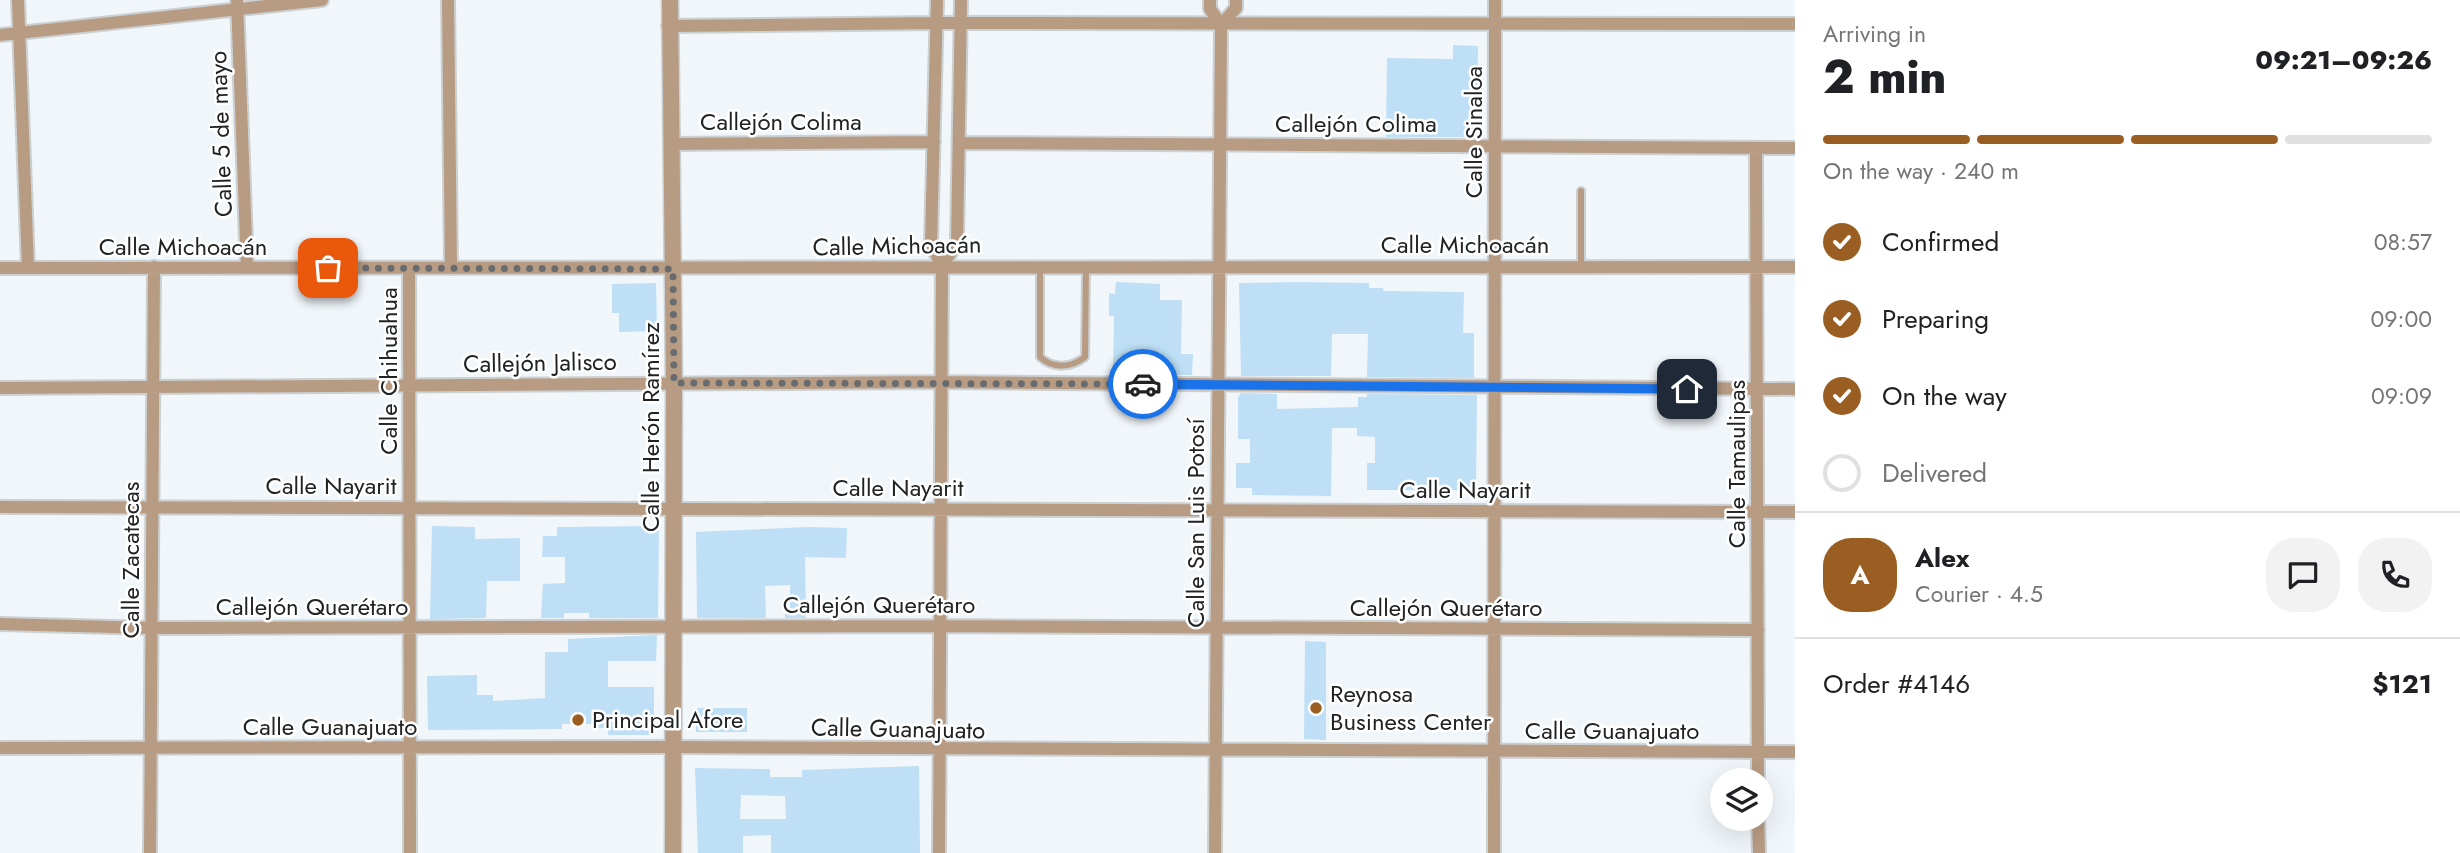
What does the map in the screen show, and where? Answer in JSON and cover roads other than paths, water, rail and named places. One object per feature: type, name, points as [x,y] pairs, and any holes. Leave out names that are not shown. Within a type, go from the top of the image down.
[{"type":"street","points":[[18,0],[28,268]]},
{"type":"street","points":[[0,35],[237,5],[322,0]]},
{"type":"street","points":[[448,0],[451,268]]},
{"type":"street","name":"Calle Herón Ramírez","points":[[670,0],[668,26],[674,383],[673,853]]},
{"type":"street","points":[[936,0],[931,244],[942,266],[939,382],[939,853]]},
{"type":"street","points":[[942,266],[957,243],[961,0]]},
{"type":"street","name":"Calle San Luis Potosí","points":[[1210,0],[1210,9],[1221,25],[1218,144],[1215,853]]},
{"type":"street","name":"Calle San Luis Potosí","points":[[1221,25],[1236,8],[1236,0]]},
{"type":"street","name":"Calle Sinaloa","points":[[1494,853],[1495,0]]},
{"type":"street","name":"Calle 5 de mayo","points":[[237,5],[247,267]]},
{"type":"street","points":[[668,26],[936,23],[1795,24]]},
{"type":"street","name":"Callejón Colima","points":[[670,144],[934,142]]},
{"type":"street","name":"Callejón Colima","points":[[959,143],[1795,148]]},
{"type":"street","name":"Calle Tamaulipas","points":[[1756,148],[1758,768]]},
{"type":"street","name":"Calle Michoacán","points":[[0,268],[673,269],[1086,265],[1795,267]]},
{"type":"street","name":"Calle Zacatecas","points":[[150,853],[154,267]]},
{"type":"street","name":"Calle Chihuahua","points":[[409,268],[410,853]]},
{"type":"street","name":"Callejón Jalisco","points":[[0,388],[939,382],[1795,389]]},
{"type":"street","name":"Calle Nayarit","points":[[0,507],[1795,512]]},
{"type":"street","name":"Callejón Querétaro","points":[[0,624],[151,628],[939,625],[1216,629],[1758,630]]},
{"type":"street","name":"Calle Guanajuato","points":[[0,748],[673,747],[940,751],[1795,752]]},
{"type":"street","points":[[1759,831],[1759,853]]},
{"type":"lane","points":[[1581,191],[1581,267]]},
{"type":"lane","points":[[1040,266],[1040,357],[1047,363],[1063,366],[1077,363],[1085,357],[1086,265]]},
{"type":"place","name":"Reynosa Business Center","points":[[1316,708]]},
{"type":"place","name":"Principal Afore","points":[[578,720]]}]
